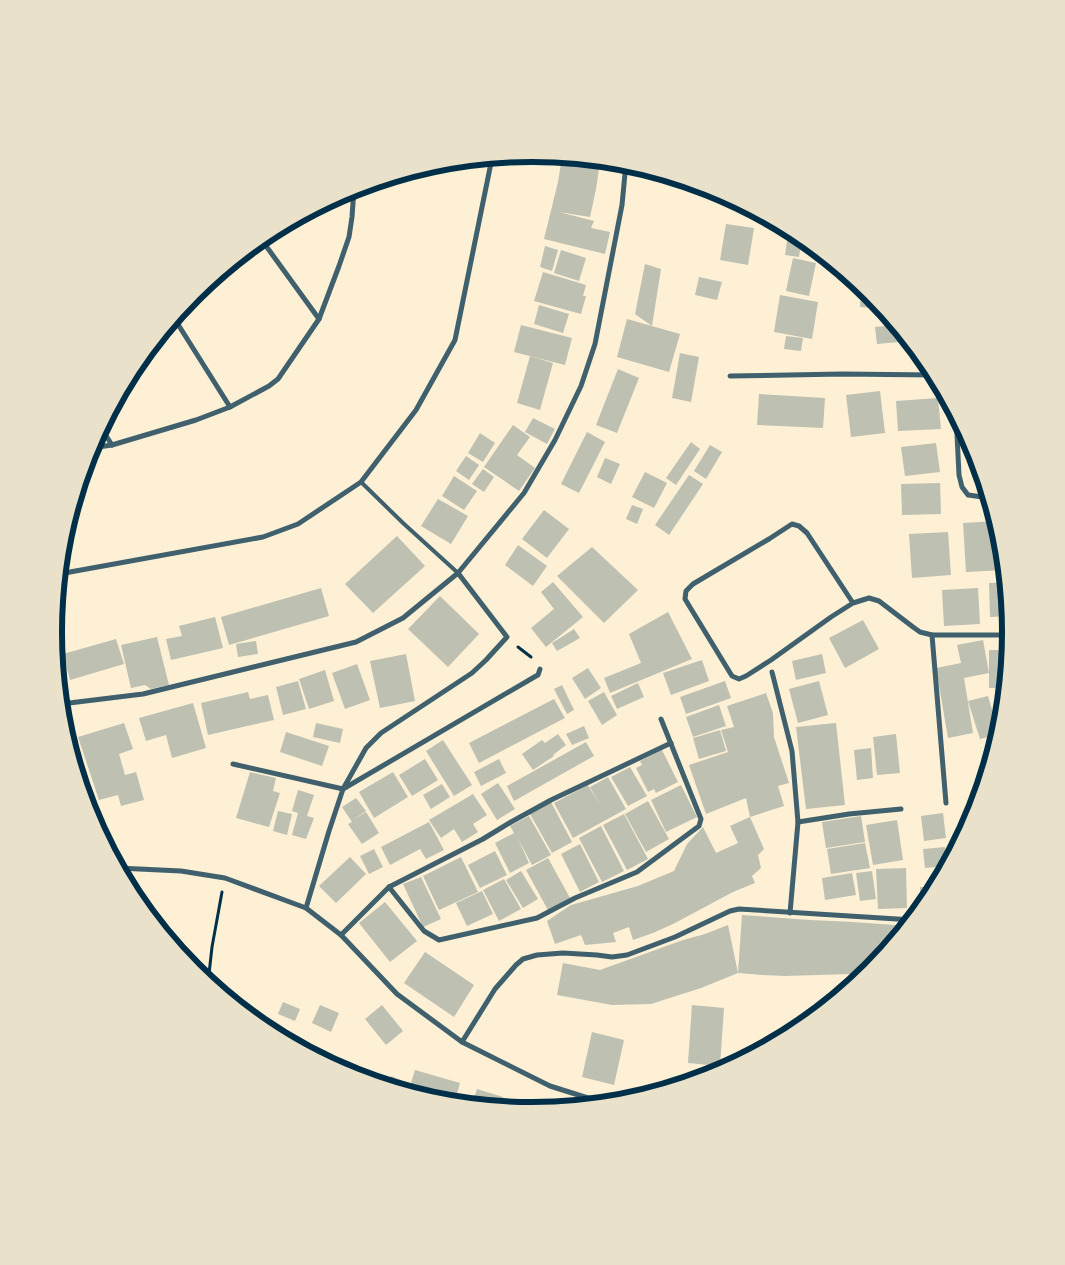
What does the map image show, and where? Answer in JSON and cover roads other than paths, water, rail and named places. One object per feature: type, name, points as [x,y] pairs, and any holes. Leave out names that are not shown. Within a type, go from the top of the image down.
[{"type":"street","points":[[67,573],[263,537],[298,524],[361,482],[416,410],[454,340],[491,165]]},
{"type":"street","points":[[69,703],[143,694],[356,642],[403,618],[458,573],[524,493],[555,440],[581,386],[595,344],[622,205],[625,172]]},
{"type":"street","points":[[101,447],[112,446],[196,420],[230,407],[269,386],[278,379],[318,318],[349,237],[353,198]]},
{"type":"street","points":[[266,246],[318,318]]},
{"type":"street","points":[[178,324],[230,407]]},
{"type":"street","points":[[730,376],[925,375]]},
{"type":"street","points":[[957,431],[959,475],[962,487],[968,495],[982,497]]},
{"type":"street","points":[[106,436],[112,446]]},
{"type":"street","points":[[853,603],[807,533],[799,526],[792,524],[693,584],[686,591],[685,599],[732,676],[739,679],[853,603],[869,598],[880,601],[920,632],[932,635],[1002,635]]},
{"type":"street","points":[[306,908],[328,830],[343,789],[366,748],[381,733],[472,673],[507,637],[458,573]]},
{"type":"street","points":[[932,635],[946,803]]},
{"type":"street","points":[[233,764],[343,789],[538,675],[540,669]]},
{"type":"street","points":[[772,672],[792,751],[798,822],[790,913]]},
{"type":"street","points":[[389,887],[424,931],[439,940],[538,918],[575,898],[637,872],[699,826],[702,819],[661,719]]},
{"type":"street","points":[[341,935],[389,887],[483,839],[551,800],[671,743]]},
{"type":"street","points":[[798,822],[849,814],[901,809]]},
{"type":"street","points":[[126,868],[181,871],[225,878],[306,908],[341,935],[397,994],[462,1042],[550,1086],[589,1098]]},
{"type":"street","points":[[462,1042],[495,989],[511,970],[523,959],[537,955],[563,953],[612,957],[627,955],[675,937],[730,911],[739,909],[905,919]]},
{"type":"lane","points":[[361,482],[403,524],[458,573]]}]
